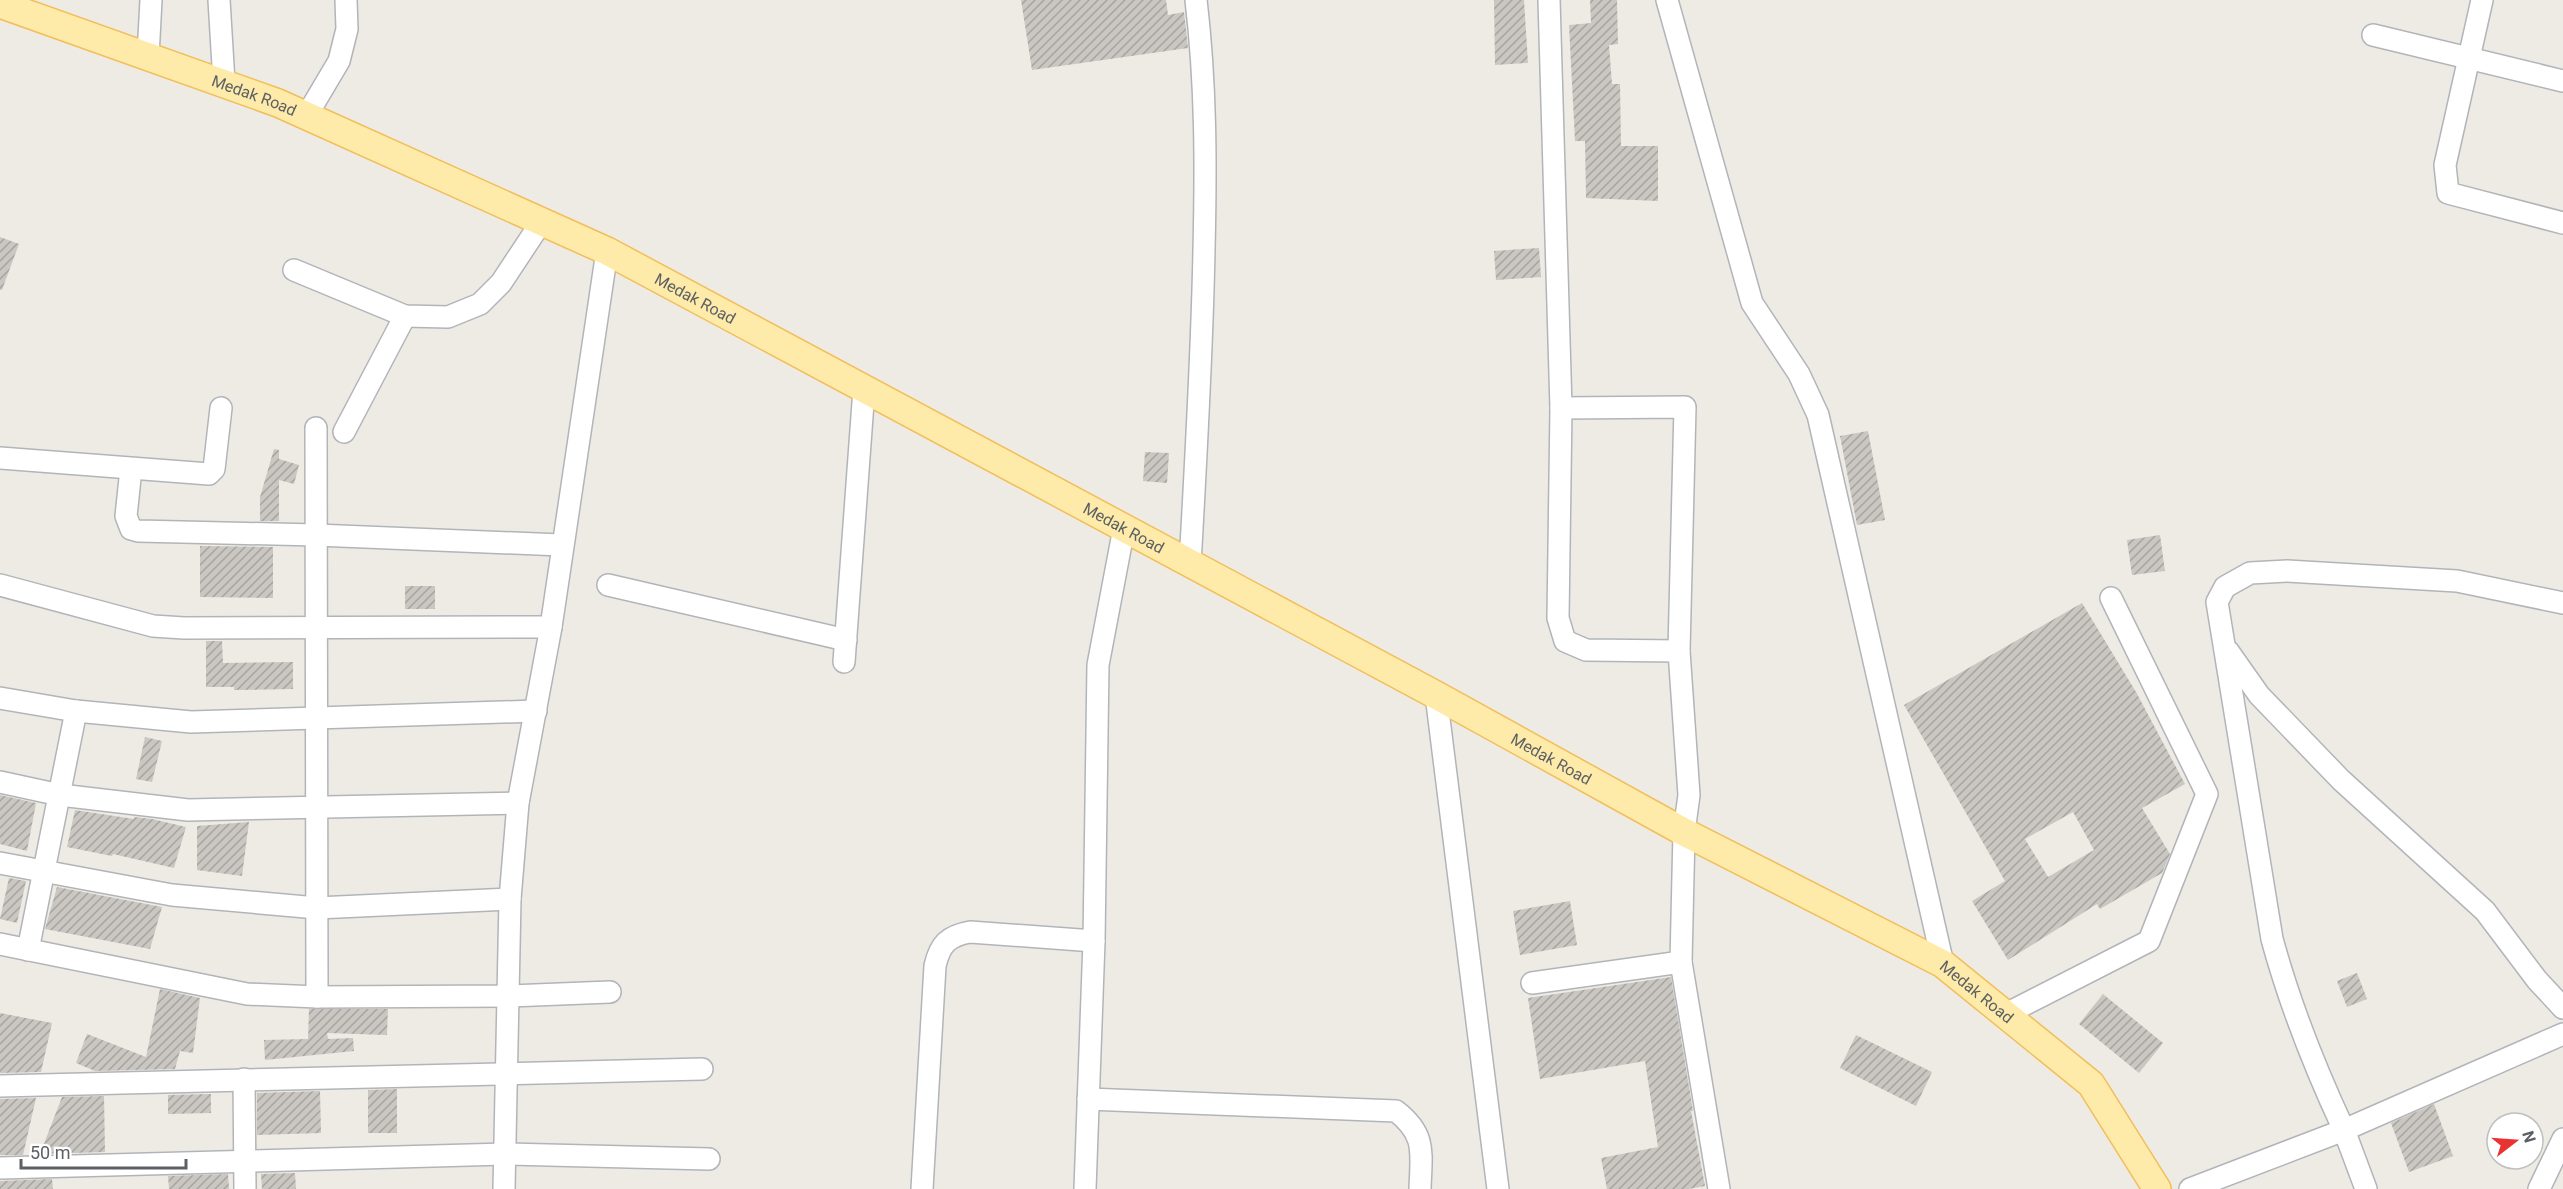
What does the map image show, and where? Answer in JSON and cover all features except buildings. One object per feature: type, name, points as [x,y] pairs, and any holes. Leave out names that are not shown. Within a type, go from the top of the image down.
[{"type":"main road","name":"Medak Road","points":[[0,4],[40,9],[147,56],[224,82],[307,115],[607,251],[1436,695],[1684,832],[1943,964],[2091,1084],[2157,1189]]},
{"type":"street","points":[[147,56],[151,0]]},
{"type":"street","points":[[219,0],[224,82]]},
{"type":"street","points":[[307,115],[339,61],[347,29],[346,0]]},
{"type":"street","points":[[1190,564],[1202,342],[1207,140],[1203,60],[1196,0]]},
{"type":"street","points":[[1549,0],[1561,408],[1558,618],[1565,641],[1586,650],[1679,651]]},
{"type":"street","points":[[1667,0],[1752,303],[1799,374],[1818,415],[1943,964]]},
{"type":"street","points":[[2482,0],[2445,165],[2448,193],[2563,224]]},
{"type":"street","points":[[2373,35],[2563,81]]},
{"type":"street","points":[[294,270],[405,316],[448,317],[480,304],[501,283],[542,222]]},
{"type":"street","points":[[504,1189],[510,996],[510,899],[518,803],[551,627],[561,545],[607,251]]},
{"type":"street","points":[[344,432],[405,316]]},
{"type":"street","points":[[844,662],[864,389]]},
{"type":"street","points":[[1561,408],[1684,407],[1679,651],[1689,795],[1684,832],[1681,962],[1719,1189]]},
{"type":"street","points":[[0,459],[209,474],[214,468],[221,408]]},
{"type":"street","points":[[316,428],[317,996]]},
{"type":"street","points":[[131,469],[126,516],[132,529],[138,531],[316,535],[561,545]]},
{"type":"street","points":[[1085,1189],[1094,940],[1098,665],[1124,528]]},
{"type":"street","points":[[2366,1189],[2344,1130],[2316,1071],[2283,980],[2272,939],[2217,603],[2225,587],[2250,573],[2287,571],[2457,581],[2563,603]]},
{"type":"street","points":[[0,585],[153,626],[184,628],[551,627]]},
{"type":"street","points":[[608,585],[846,640]]},
{"type":"street","points":[[2004,1015],[2149,941],[2207,794],[2111,598]]},
{"type":"street","points":[[2224,645],[2259,694],[2341,780],[2486,911],[2537,980],[2563,1008]]},
{"type":"street","points":[[1436,695],[1498,1189]]},
{"type":"street","points":[[0,698],[76,711],[191,722],[536,711]]},
{"type":"street","points":[[28,950],[46,872],[76,711]]},
{"type":"street","points":[[0,782],[60,795],[188,810],[518,803]]},
{"type":"street","points":[[0,863],[172,895],[317,908],[510,899]]},
{"type":"street","points":[[922,1189],[935,966],[939,951],[945,941],[956,935],[970,932],[1094,940]]},
{"type":"street","points":[[0,944],[246,993],[317,996],[510,996],[610,992]]},
{"type":"street","points":[[1532,983],[1681,962]]},
{"type":"street","points":[[2190,1189],[2344,1130],[2563,1034]]},
{"type":"street","points":[[0,1086],[508,1072],[702,1070]]},
{"type":"street","points":[[244,1079],[246,1189]]},
{"type":"street","points":[[1088,1099],[1396,1111],[1409,1121],[1418,1135],[1421,1154],[1420,1189]]},
{"type":"street","points":[[2539,1189],[2561,1147]]},
{"type":"street","points":[[0,1168],[505,1154],[709,1159]]}]
